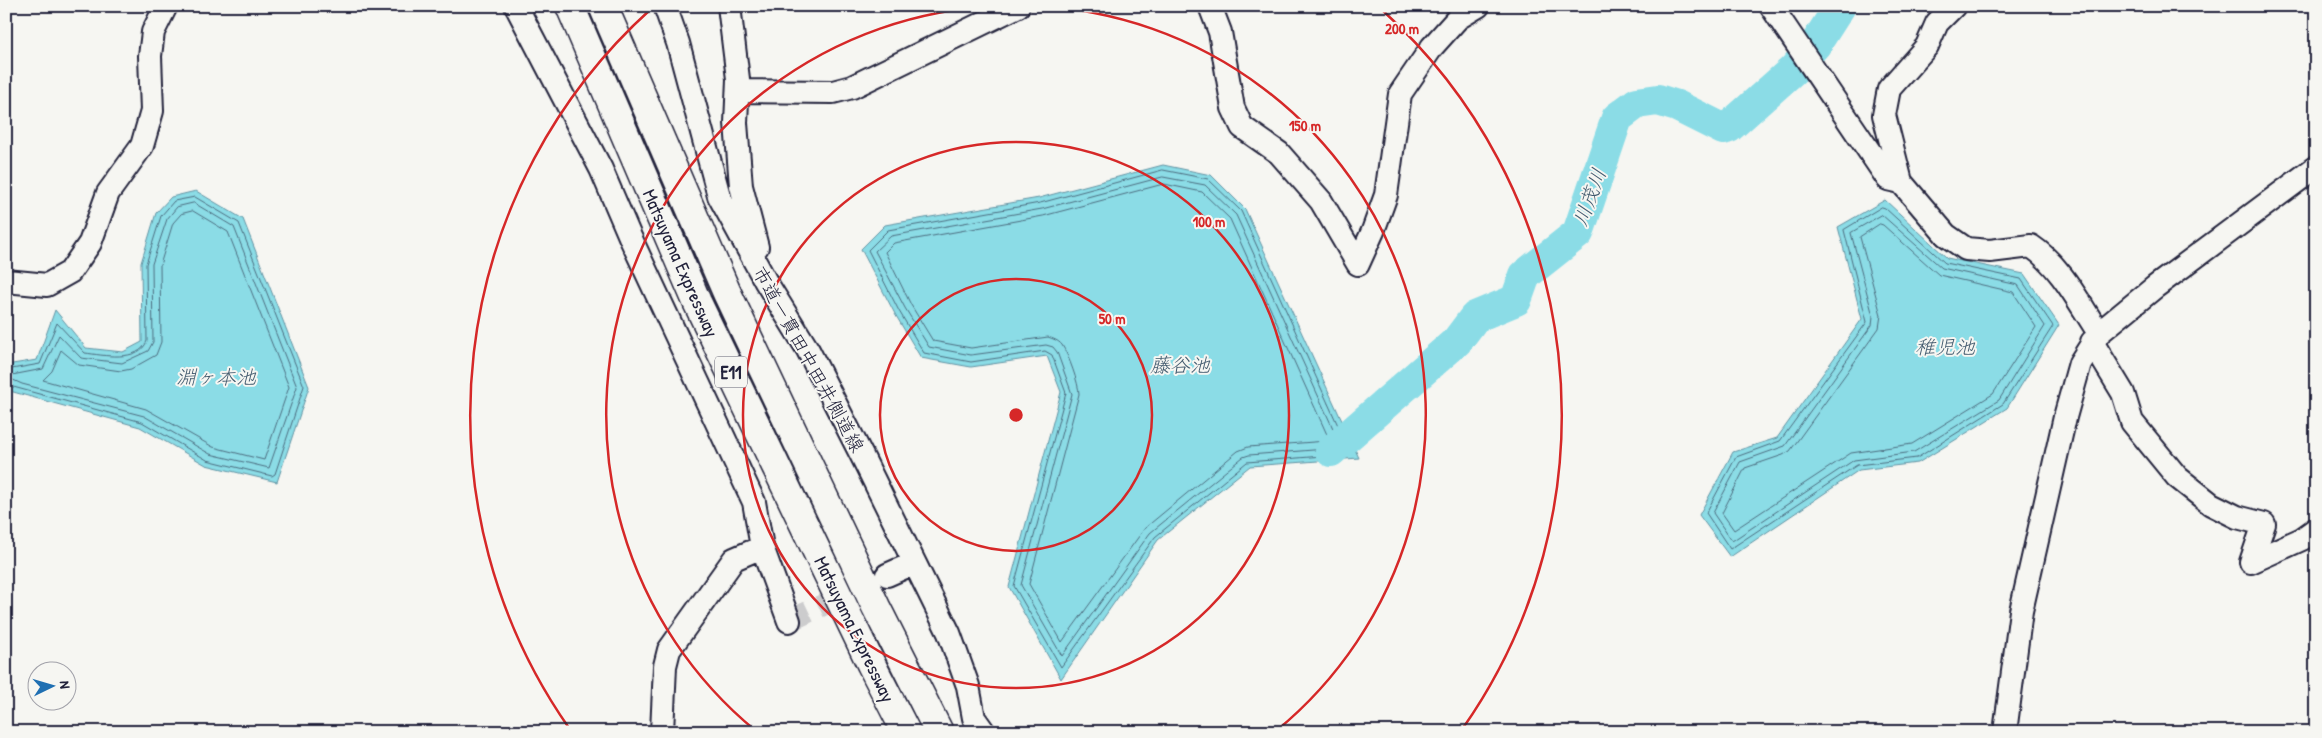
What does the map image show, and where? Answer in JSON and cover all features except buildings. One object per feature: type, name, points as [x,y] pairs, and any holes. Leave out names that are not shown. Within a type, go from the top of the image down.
[{"type":"highway","name":"Matsuyama Expressway","points":[[570,6],[697,302],[904,732]]},
{"type":"highway","name":"Matsuyama Expressway","points":[[604,6],[727,293],[876,608],[939,732]]},
{"type":"highway","points":[[876,608],[950,732]]},
{"type":"street","points":[[6,281],[47,285],[70,272],[90,243],[108,193],[142,146],[152,111],[150,56],[153,32],[166,6]]},
{"type":"street","points":[[516,6],[600,169],[754,502],[762,547],[789,621]]},
{"type":"street","name":"市道一貫田中田井側道線","points":[[665,6],[678,43],[719,196],[766,282],[808,350],[914,563],[948,633],[968,686],[974,718],[984,732]]},
{"type":"street","points":[[729,6],[737,69],[736,123],[741,186],[766,282]]},
{"type":"street","points":[[738,91],[833,92],[852,87],[1018,6]]},
{"type":"street","points":[[1210,6],[1220,32],[1233,108],[1242,127],[1279,153],[1321,201],[1358,264],[1386,195],[1400,94],[1432,47],[1458,18],[1478,6]]},
{"type":"street","points":[[1771,6],[1888,179],[1900,182]]},
{"type":"street","points":[[1954,6],[1937,22],[1927,46],[1889,90],[1884,115],[1900,182],[1946,234],[1966,250],[1990,251],[2031,246],[2043,254],[2057,270],[2096,338],[2123,393],[2132,422],[2177,477],[2211,504],[2237,517],[2264,524],[2251,562],[2302,539],[2316,529]]},
{"type":"street","points":[[2005,732],[2021,611],[2065,417],[2080,363],[2096,338],[2155,287],[2316,167]]},
{"type":"street","points":[[662,732],[665,666],[669,650],[734,559],[762,547]]},
{"type":"street","points":[[887,575],[914,563]]},
{"type":"water","name":"藤谷池","points":[[1163,165],[1211,175],[1245,209],[1359,458],[1250,466],[1158,540],[1061,679],[1009,587],[1061,392],[1047,356],[971,367],[921,358],[895,314],[861,249],[885,225],[1039,198]]},
{"type":"water","name":"淵ヶ本池","points":[[196,191],[243,219],[309,387],[277,482],[206,465],[140,427],[6,390],[6,365],[37,360],[55,310],[86,348],[123,352],[142,342],[141,263],[156,213],[171,197]]},
{"type":"water","name":"稚児池","points":[[1885,200],[1947,258],[2024,274],[2059,325],[2007,408],[1918,463],[1859,470],[1730,557],[1699,515],[1733,452],[1777,438],[1862,319],[1838,227]]},
{"type":"waterway","name":"川茂川","points":[[1331,451],[1457,341],[1475,317],[1516,300],[1525,275],[1578,233],[1617,118],[1637,103],[1658,100],[1677,106],[1723,129],[1729,127],[1793,70],[1815,45],[1840,6]]},
{"type":"tunnel","points":[[789,621],[855,590]]}]
